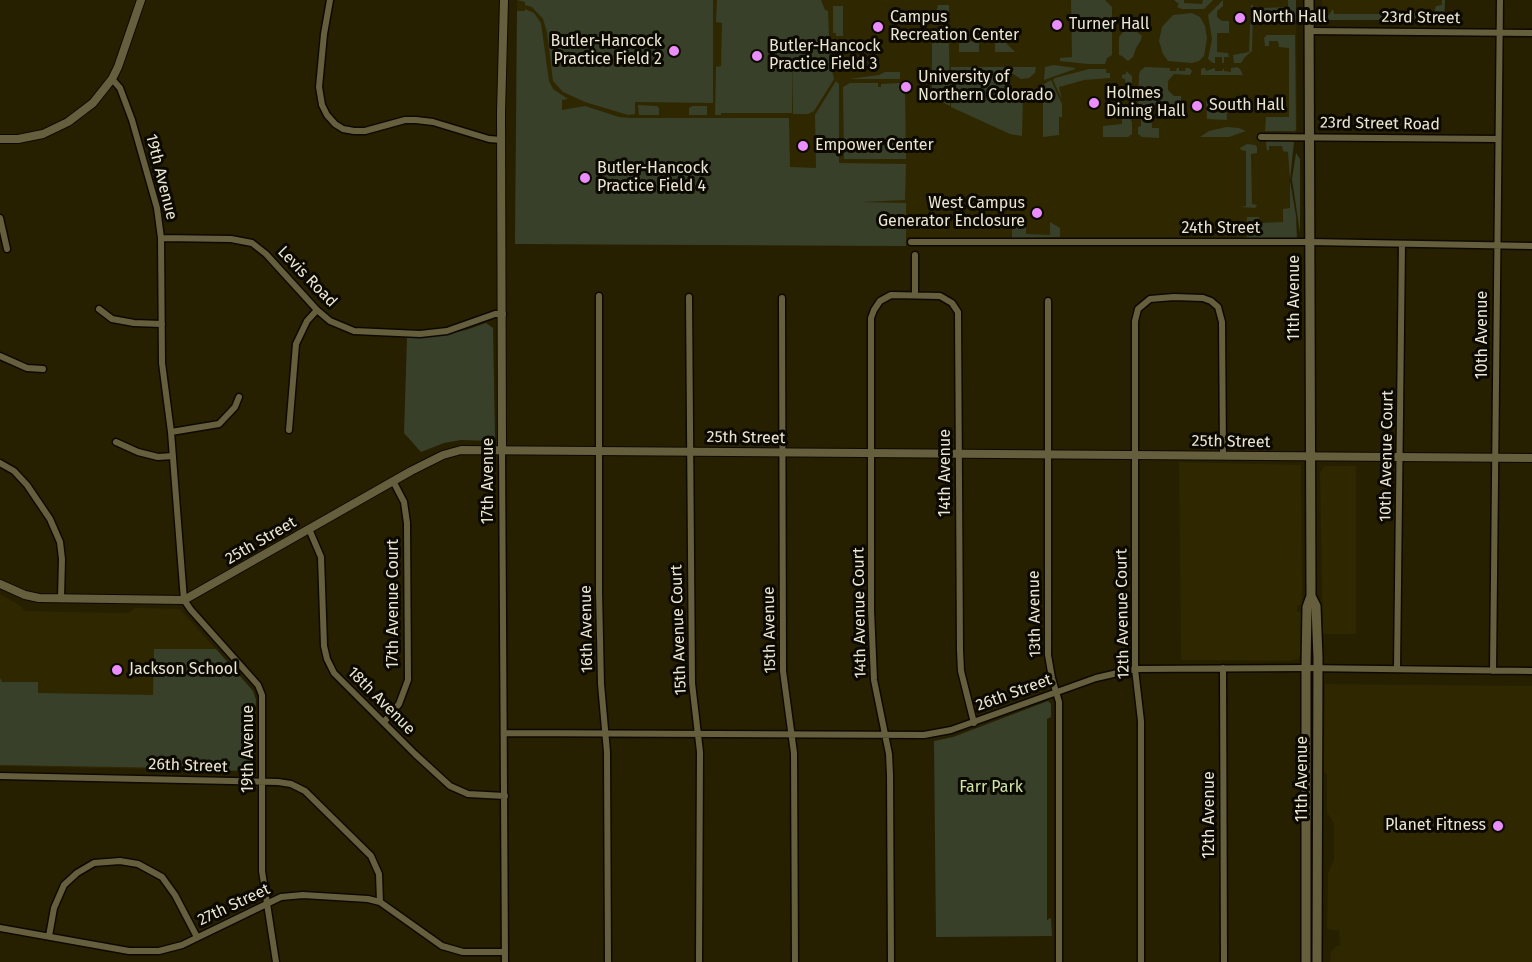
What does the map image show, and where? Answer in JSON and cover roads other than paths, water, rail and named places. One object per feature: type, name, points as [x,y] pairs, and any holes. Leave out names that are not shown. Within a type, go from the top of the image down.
[{"type":"main road","name":"11th Avenue","points":[[1306,962],[1306,668],[1307,607],[1311,596],[1309,0]]},
{"type":"main road","name":"11th Avenue","points":[[1311,596],[1316,606],[1318,668],[1317,962]]},
{"type":"street","points":[[0,139],[18,139],[56,129],[93,103],[112,79],[118,67],[141,0]]},
{"type":"street","points":[[330,0],[319,69],[319,87],[322,105],[335,124],[354,131],[365,131],[405,120],[433,122],[489,139],[501,140]]},
{"type":"street","name":"17th Avenue","points":[[504,0],[501,140],[505,962]]},
{"type":"street","name":"10th Avenue","points":[[1493,671],[1500,0]]},
{"type":"street","name":"23rd Street","points":[[1309,31],[1532,33]]},
{"type":"street","name":"19th Avenue","points":[[112,79],[120,88],[132,120],[156,208],[161,238],[162,363],[171,432],[184,600],[190,610],[262,692],[261,861],[276,962]]},
{"type":"street","name":"23rd Street Road","points":[[1261,137],[1498,139]]},
{"type":"street","points":[[0,218],[7,249]]},
{"type":"street","name":"Levis Road","points":[[161,238],[231,239],[252,243],[266,254],[317,310],[330,321],[354,331],[408,334],[447,331],[495,314],[503,314]]},
{"type":"street","name":"24th Street","points":[[910,242],[1310,242],[1532,246]]},
{"type":"street","name":"10th Avenue Court","points":[[1397,669],[1402,243]]},
{"type":"street","points":[[915,255],[915,295]]},
{"type":"street","name":"14th Avenue Court","points":[[891,962],[890,775],[874,680],[871,329],[874,310],[880,301],[891,295],[915,295]]},
{"type":"street","name":"14th Avenue","points":[[915,295],[945,298],[958,312],[960,650],[961,671],[974,723]]},
{"type":"street","name":"16th Avenue","points":[[599,296],[601,684],[606,733],[608,962]]},
{"type":"street","name":"15th Avenue Court","points":[[689,297],[692,683],[699,734],[699,962]]},
{"type":"street","name":"15th Avenue","points":[[782,298],[783,671],[794,753],[795,962]]},
{"type":"street","name":"12th Avenue Court","points":[[1141,962],[1141,721],[1135,669],[1135,321],[1136,313],[1150,299],[1206,298],[1218,307],[1221,314],[1223,455]]},
{"type":"street","name":"13th Avenue","points":[[1048,301],[1048,655],[1059,702],[1059,962]]},
{"type":"street","points":[[99,309],[112,319],[162,324]]},
{"type":"street","points":[[289,430],[296,344],[307,321],[317,310]]},
{"type":"street","points":[[0,356],[27,368],[43,369]]},
{"type":"street","points":[[171,432],[219,424],[235,407],[239,398]]},
{"type":"street","points":[[116,442],[138,452],[158,457],[173,456]]},
{"type":"street","name":"25th Street","points":[[184,600],[393,481],[453,451],[1532,458]]},
{"type":"street","points":[[0,463],[14,471],[27,485],[50,519],[60,542],[62,598]]},
{"type":"street","name":"17th Avenue Court","points":[[384,722],[399,704],[408,680],[407,523],[404,502],[393,481]]},
{"type":"street","name":"18th Avenue","points":[[309,529],[318,547],[322,569],[323,642],[327,659],[339,679],[450,786],[468,794],[505,796]]},
{"type":"street","points":[[0,584],[25,595],[62,598],[184,600]]},
{"type":"street","name":"12th Avenue","points":[[1224,668],[1224,962]]},
{"type":"street","name":"26th Street","points":[[505,733],[792,735],[938,733],[974,723],[1096,678],[1135,669],[1318,668],[1532,671]]},
{"type":"street","name":"26th Street","points":[[0,776],[285,783],[305,791],[365,848],[377,868],[381,885],[380,902]]},
{"type":"street","points":[[49,936],[54,908],[64,885],[77,873],[94,863],[120,861],[138,864],[162,877],[175,895],[197,937]]},
{"type":"street","name":"27th Street","points":[[0,928],[129,951],[168,950],[266,903],[281,897],[303,895],[380,902],[442,946],[464,952],[505,952]]},
{"type":"place","name":"North Hall","points":[[1240,18]]},
{"type":"place","name":"Turner Hall","points":[[1057,25]]},
{"type":"place","name":"Campus Recreation Center","points":[[878,27]]},
{"type":"place","name":"Butler-Hancock Practice Field 2","points":[[674,51]]},
{"type":"place","name":"Butler-Hancock Practice Field 3","points":[[757,56]]},
{"type":"place","name":"University of Northern Colorado","points":[[906,87]]},
{"type":"place","name":"Holmes Dining Hall","points":[[1094,103]]},
{"type":"place","name":"South Hall","points":[[1197,106]]},
{"type":"place","name":"Empower Center","points":[[803,146]]},
{"type":"place","name":"Butler-Hancock Practice Field 4","points":[[585,178]]},
{"type":"place","name":"West Campus Generator Enclosure","points":[[1037,213]]},
{"type":"place","name":"Jackson School","points":[[117,670]]},
{"type":"place","name":"Planet Fitness","points":[[1498,826]]},
{"type":"park label","name":"Farr Park","points":[[991,788]]}]
